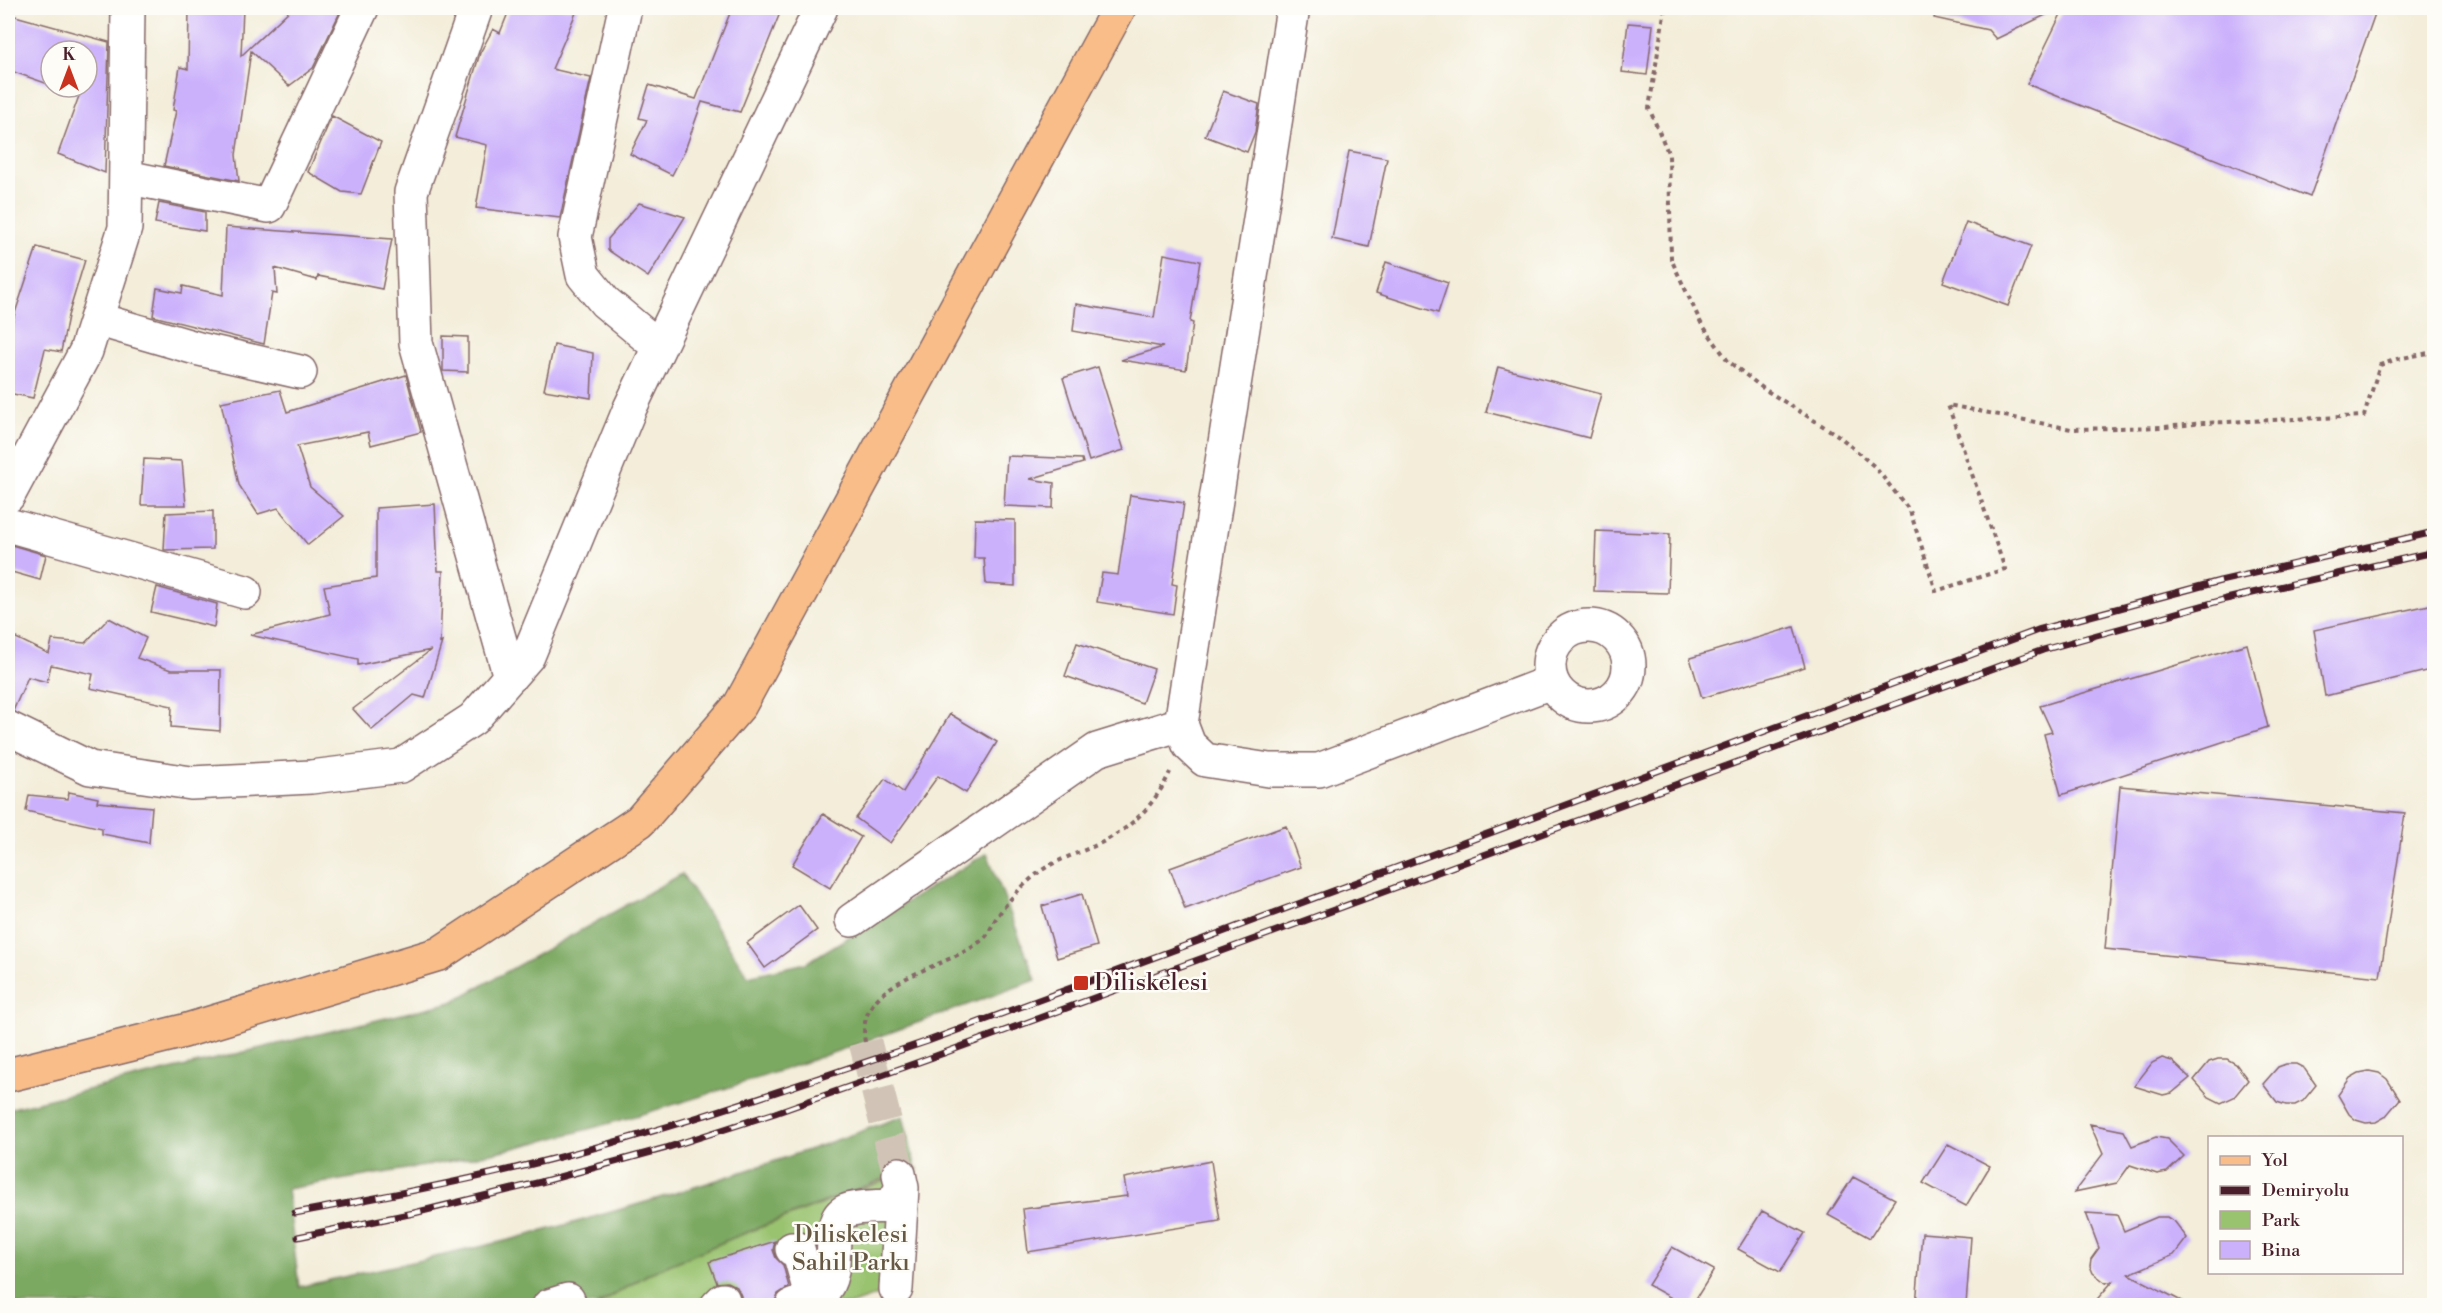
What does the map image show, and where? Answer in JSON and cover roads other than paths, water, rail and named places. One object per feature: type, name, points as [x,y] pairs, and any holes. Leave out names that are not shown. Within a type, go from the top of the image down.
[{"type":"main road","points":[[8,1076],[184,1031],[439,954],[640,821],[740,705],[1119,8]]},
{"type":"street","points":[[8,496],[86,351],[125,228],[128,8]]},
{"type":"street","points":[[126,177],[269,206],[362,8]]},
{"type":"street","points":[[476,8],[411,192],[416,343],[510,677]]},
{"type":"street","points":[[625,8],[575,237],[583,275],[605,302],[659,347]]},
{"type":"street","points":[[8,728],[90,768],[191,783],[312,777],[401,766],[473,719],[528,656],[630,408],[821,8]]},
{"type":"street","points":[[1293,8],[1181,724],[1189,745],[1205,760],[1269,770],[1319,770],[1551,682]]},
{"type":"street","points":[[96,319],[199,349],[300,372]]},
{"type":"street","points":[[8,525],[245,592]]},
{"type":"street","points":[[852,920],[1097,750],[1181,724]]},
{"type":"street","points":[[792,1249],[798,1249],[802,1302],[823,1292],[842,1260],[835,1221],[839,1216],[853,1210],[888,1206],[893,1203],[900,1181],[896,1289]]},
{"type":"tunnel","points":[[865,1042],[899,1174]]},
{"type":"railway","points":[[295,1213],[506,1170],[586,1150],[733,1106],[928,1041],[2038,630],[2220,581],[2434,532]]},
{"type":"railway","points":[[298,1237],[414,1213],[666,1148],[775,1113],[933,1057],[2043,650],[2226,599],[2434,552]]},
{"type":"place","name":"Diliskelesi","points":[[1081,983]]},
{"type":"park label","name":"Diliskelesi Sahil Parkı","points":[[851,1249]]}]
